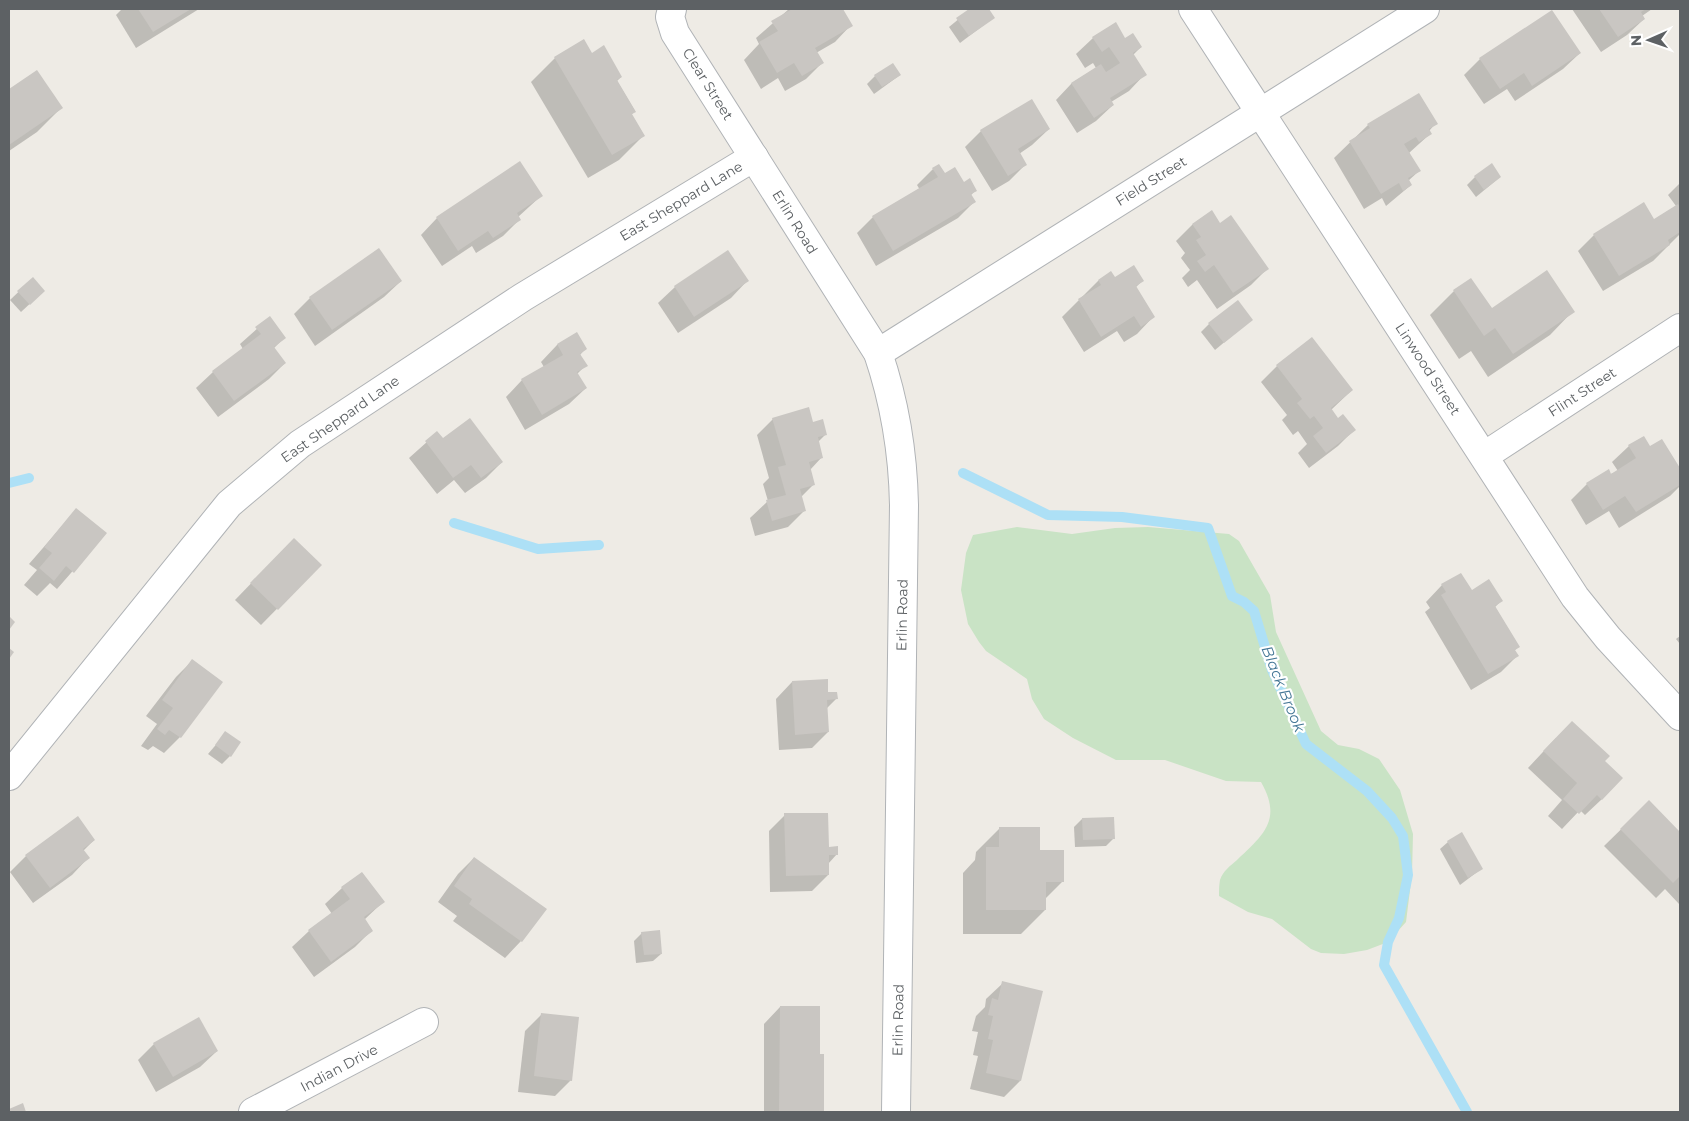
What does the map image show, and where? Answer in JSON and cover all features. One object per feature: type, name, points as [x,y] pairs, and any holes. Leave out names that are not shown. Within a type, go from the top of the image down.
[{"type":"street","name":"Clear Street","points":[[672,9],[670,17],[675,33],[754,157]]},
{"type":"street","name":"Linwood Street","points":[[1193,9],[1575,596],[1608,638],[1680,716]]},
{"type":"street","name":"Field Street","points":[[878,353],[1425,9]]},
{"type":"street","name":"Erlin Road","points":[[754,157],[878,353],[890,387],[903,462],[896,1112]]},
{"type":"street","name":"East Sheppard Lane","points":[[9,776],[229,504],[300,444],[523,296],[754,157]]},
{"type":"street","name":"Flint Street","points":[[1484,456],[1680,328]]},
{"type":"street","name":"Indian Drive","points":[[253,1112],[424,1022]]},
{"type":"green space","points":[[1017,527],[1072,534],[1115,528],[1148,527],[1229,534],[1239,541],[1270,595],[1276,632],[1321,731],[1338,745],[1359,749],[1379,759],[1400,790],[1413,834],[1412,874],[1406,922],[1388,942],[1367,950],[1344,954],[1321,953],[1311,949],[1272,919],[1248,912],[1219,896],[1220,880],[1223,874],[1256,842],[1267,825],[1270,816],[1270,806],[1261,782],[1226,781],[1165,760],[1116,760],[1073,738],[1044,719],[1032,699],[1027,679],[986,651],[979,642],[968,624],[961,590],[966,553],[973,535]]},
{"type":"building","points":[[138,9],[191,9],[153,32]]},
{"type":"building","points":[[792,9],[843,9],[853,26],[815,48],[824,63],[802,76],[794,63],[777,73],[759,42],[778,31],[771,21]]},
{"type":"building","points":[[969,9],[989,9],[995,18],[969,36],[956,18]]},
{"type":"building","points":[[1599,9],[1646,9],[1641,12],[1645,19],[1618,37]]},
{"type":"building","points":[[1552,10],[1581,53],[1532,86],[1524,73],[1500,89],[1479,58]]},
{"type":"building","points":[[1116,22],[1125,38],[1133,33],[1142,47],[1133,53],[1147,75],[1110,98],[1114,105],[1094,118],[1071,83],[1101,64],[1106,72],[1120,63],[1109,47],[1102,52],[1092,37]]},
{"type":"building","points":[[584,39],[592,53],[604,45],[622,77],[617,80],[636,112],[632,114],[645,136],[612,155],[554,57]]},
{"type":"building","points":[[893,63],[901,75],[882,87],[874,75]]},
{"type":"building","points":[[37,70],[63,108],[9,145],[9,89]]},
{"type":"building","points":[[1419,93],[1438,124],[1429,129],[1432,134],[1419,142],[1416,137],[1404,144],[1421,171],[1408,178],[1412,185],[1403,191],[1399,183],[1381,194],[1349,141],[1370,128],[1367,124]]},
{"type":"building","points":[[1032,99],[1050,129],[1018,149],[1027,165],[1008,176],[980,130]]},
{"type":"building","points":[[520,161],[543,196],[517,213],[521,220],[493,238],[488,231],[458,251],[436,217]]},
{"type":"building","points":[[1492,163],[1501,177],[1484,190],[1474,176]]},
{"type":"building","points":[[939,164],[945,173],[955,167],[964,182],[970,178],[977,191],[971,194],[976,202],[893,251],[872,216],[938,177],[932,168]]},
{"type":"building","points":[[1644,202],[1654,219],[1678,204],[1680,208],[1680,232],[1668,240],[1670,245],[1619,276],[1593,234]]},
{"type":"building","points":[[1212,210],[1220,223],[1231,215],[1269,269],[1233,293],[1214,265],[1205,272],[1197,261],[1206,255],[1196,240],[1201,237],[1192,224]]},
{"type":"building","points":[[379,248],[402,281],[332,330],[309,297]]},
{"type":"building","points":[[728,250],[749,281],[694,317],[674,286]]},
{"type":"building","points":[[1134,265],[1144,281],[1136,286],[1155,317],[1141,327],[1134,316],[1101,337],[1078,299],[1101,285],[1098,280],[1111,271],[1115,277]]},
{"type":"building","points":[[1547,270],[1575,312],[1513,354],[1495,328],[1484,336],[1453,290],[1471,278],[1492,308]]},
{"type":"building","points":[[33,277],[45,291],[30,305],[17,291]]},
{"type":"building","points":[[1238,300],[1253,320],[1224,343],[1208,323]]},
{"type":"building","points":[[270,316],[286,338],[274,347],[286,363],[234,401],[212,371],[261,334],[255,327]]},
{"type":"building","points":[[577,332],[587,349],[580,354],[588,366],[577,372],[587,388],[542,415],[521,379],[563,355],[557,344]]},
{"type":"building","points":[[1312,337],[1353,390],[1331,408],[1338,418],[1343,414],[1356,430],[1326,453],[1313,436],[1323,428],[1314,416],[1310,419],[1297,403],[1302,399],[1276,365]]},
{"type":"building","points":[[809,407],[813,422],[823,419],[827,435],[818,437],[823,458],[809,462],[815,485],[800,489],[806,511],[772,521],[766,500],[786,495],[778,467],[786,465],[772,418]]},
{"type":"building","points":[[470,418],[503,462],[481,478],[471,465],[453,478],[425,441],[437,431],[443,438]]},
{"type":"building","points":[[1644,436],[1650,446],[1662,439],[1680,468],[1680,485],[1636,512],[1625,496],[1603,510],[1586,483],[1609,469],[1611,474],[1636,458],[1628,445]]},
{"type":"building","points":[[76,508],[107,533],[74,573],[66,566],[54,581],[39,568],[52,553],[44,547]]},
{"type":"building","points":[[294,538],[322,565],[278,610],[250,583]]},
{"type":"building","points":[[1461,573],[1472,590],[1489,579],[1503,601],[1495,606],[1520,647],[1515,650],[1519,656],[1488,674],[1441,595],[1446,592],[1441,584]]},
{"type":"building","points":[[9,616],[15,622],[9,630]]},
{"type":"building","points":[[9,648],[14,652],[9,659]]},
{"type":"building","points":[[192,659],[223,682],[181,738],[169,730],[165,735],[157,729],[173,708],[162,700]]},
{"type":"building","points":[[828,679],[828,692],[837,692],[838,699],[827,700],[829,732],[795,735],[792,681]]},
{"type":"building","points":[[1572,721],[1610,756],[1605,761],[1623,778],[1602,800],[1597,795],[1579,814],[1563,799],[1577,783],[1543,751]]},
{"type":"building","points":[[225,731],[241,742],[231,757],[215,745]]},
{"type":"building","points":[[1649,800],[1680,832],[1680,876],[1673,883],[1620,829]]},
{"type":"building","points":[[784,813],[828,813],[829,847],[838,846],[838,855],[829,855],[829,875],[786,876]]},
{"type":"building","points":[[78,816],[95,840],[83,849],[90,858],[50,888],[25,855]]},
{"type":"building","points":[[1114,817],[1115,839],[1083,840],[1082,818]]},
{"type":"building","points":[[999,827],[1040,827],[1040,850],[1064,850],[1064,882],[1046,882],[1046,910],[986,910],[986,847],[999,847]]},
{"type":"building","points":[[1462,832],[1483,869],[1468,878],[1447,841]]},
{"type":"building","points":[[474,857],[547,909],[522,942],[469,904],[472,899],[454,886]]},
{"type":"building","points":[[362,872],[385,902],[364,917],[373,931],[331,962],[308,930],[350,899],[341,887]]},
{"type":"building","points":[[660,930],[662,954],[644,955],[641,932]]},
{"type":"building","points":[[1002,981],[1043,991],[1021,1081],[986,1073],[993,1040],[988,1039],[993,1016],[988,1015],[992,998],[998,1000]]},
{"type":"building","points":[[780,1006],[820,1006],[820,1054],[824,1054],[824,1112],[779,1112]]},
{"type":"building","points":[[541,1013],[579,1017],[572,1081],[534,1076]]},
{"type":"building","points":[[199,1017],[218,1051],[173,1077],[153,1043]]},
{"type":"building","points":[[23,1103],[26,1112],[9,1112],[9,1109]]},
{"type":"waterway","name":"Black Brook","points":[[963,473],[1048,515],[1122,517],[1208,528],[1232,596],[1244,602],[1254,611],[1272,670],[1306,744],[1367,791],[1392,818],[1403,836],[1408,875],[1399,918],[1388,942],[1384,965],[1467,1112]]},
{"type":"waterway","name":"Black Brook","points":[[9,483],[29,478]]},
{"type":"waterway","name":"Black Brook","points":[[454,523],[538,549],[599,545]]}]
